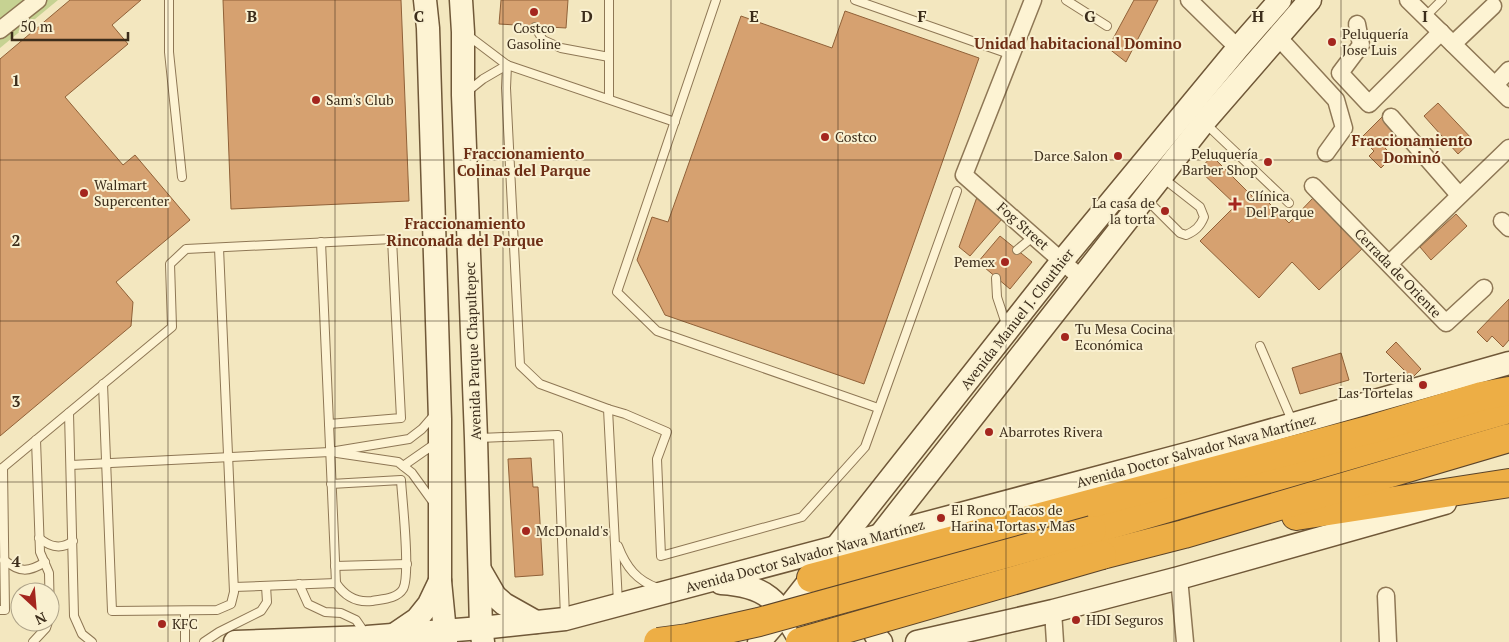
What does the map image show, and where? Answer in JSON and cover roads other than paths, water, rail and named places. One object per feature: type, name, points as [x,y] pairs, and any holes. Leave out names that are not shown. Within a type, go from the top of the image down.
[{"type":"highway","points":[[811,578],[1372,429],[1482,396],[1509,391]]},
{"type":"highway","points":[[800,641],[1509,409]]},
{"type":"highway","points":[[1184,534],[1509,438]]},
{"type":"highway","points":[[658,642],[688,638],[759,622],[1097,543],[1184,534],[1509,484]]},
{"type":"main road","points":[[425,0],[428,28],[440,409],[440,581],[445,637]]},
{"type":"main road","name":"Avenida Parque Chapultepec","points":[[461,0],[482,635]]},
{"type":"main road","name":"Avenida Manuel J. Clouthier","points":[[759,642],[784,613],[1062,261],[1280,0]]},
{"type":"main road","name":"Avenida Manuel J. Clouthier","points":[[800,641],[856,565],[1161,176],[1204,122],[1310,0]]},
{"type":"main road","name":"Avenida Doctor Salvador Nava Martínez","points":[[236,642],[367,637],[394,634],[445,637],[482,635],[536,622],[565,619],[1198,452],[1509,363]]},
{"type":"main road","points":[[1372,429],[1415,391]]},
{"type":"main road","points":[[440,440],[460,428],[469,417],[474,403]]},
{"type":"main road","points":[[1198,452],[1239,464]]},
{"type":"main road","points":[[922,641],[1053,611],[1180,578],[1509,484]]},
{"type":"main road","points":[[881,642],[876,637],[872,618],[879,600],[898,575],[921,557],[976,535]]},
{"type":"main road","points":[[479,567],[495,596],[504,604],[536,622]]},
{"type":"main road","points":[[394,634],[417,619],[429,604],[440,581]]},
{"type":"main road","points":[[710,582],[738,584],[756,588],[770,598],[784,613],[800,641]]},
{"type":"street","points":[[0,30],[38,0]]},
{"type":"street","points":[[1012,55],[1032,0]]},
{"type":"street","points":[[1189,0],[1238,48]]},
{"type":"street","points":[[1408,0],[1509,99]]},
{"type":"street","points":[[1453,44],[1493,6]]},
{"type":"street","points":[[1356,24],[1362,45],[1340,73],[1369,104],[1441,32]]},
{"type":"street","points":[[1278,37],[1336,100],[1344,128],[1326,154]]},
{"type":"street","name":"Fog Street","points":[[1012,55],[964,175],[1081,278]]},
{"type":"street","points":[[1495,85],[1509,70]]},
{"type":"street","points":[[1392,117],[1459,196]]},
{"type":"street","points":[[1389,264],[1509,148]]},
{"type":"street","name":"Cerrada de Oriente","points":[[1313,186],[1446,323],[1484,288]]},
{"type":"street","points":[[1180,578],[1185,642]]},
{"type":"street","points":[[1386,596],[1388,642]]},
{"type":"street","points":[[1053,611],[1055,642]]},
{"type":"lane","points":[[169,0],[169,52],[182,177]]},
{"type":"lane","points":[[608,0],[609,98]]},
{"type":"lane","points":[[716,0],[617,292],[658,331],[878,408]]},
{"type":"lane","points":[[854,0],[1012,55]]},
{"type":"lane","points":[[1066,0],[1107,26]]},
{"type":"lane","points":[[1425,17],[1442,0]]},
{"type":"lane","points":[[535,26],[543,40],[561,48],[609,56]]},
{"type":"lane","points":[[463,32],[508,65],[675,122]]},
{"type":"lane","points":[[463,95],[483,79],[508,65]]},
{"type":"lane","points":[[508,65],[506,88],[520,365],[540,384],[625,414],[667,432],[657,459],[661,556],[802,517],[865,447],[957,191]]},
{"type":"lane","points":[[1204,122],[1289,204]]},
{"type":"lane","points":[[1144,198],[1180,233],[1186,235],[1194,232],[1201,224],[1204,217],[1200,207],[1161,176]]},
{"type":"lane","points":[[1017,250],[1034,236]]},
{"type":"lane","points":[[0,610],[5,610],[1,469],[172,327],[170,264],[186,249],[392,239],[401,418],[328,424]]},
{"type":"lane","points":[[320,242],[328,424],[330,452],[331,484],[336,583],[342,591],[353,599],[367,601],[395,596],[404,588],[406,564],[401,480],[331,484]]},
{"type":"lane","points":[[103,384],[112,611],[217,610],[231,604],[234,587],[219,248]]},
{"type":"lane","points":[[996,278],[997,297],[1008,330]]},
{"type":"lane","points":[[1260,346],[1294,424]]},
{"type":"lane","points":[[71,465],[330,452],[409,439],[422,429],[440,409]]},
{"type":"lane","points":[[608,409],[618,606]]},
{"type":"lane","points":[[69,413],[74,616],[82,634],[92,642]]},
{"type":"lane","points":[[476,438],[558,436],[565,619]]},
{"type":"lane","points":[[36,440],[40,552],[49,573],[49,582]]},
{"type":"lane","points":[[403,466],[440,440]]},
{"type":"lane","points":[[330,452],[398,462],[412,472],[428,493],[441,517]]},
{"type":"lane","points":[[40,538],[46,544],[56,547],[65,546],[73,541]]},
{"type":"lane","points":[[615,540],[623,558],[634,574],[646,584],[670,592]]},
{"type":"lane","points":[[4,560],[14,568],[24,570],[35,568],[45,562]]},
{"type":"lane","points":[[335,566],[406,564]]},
{"type":"lane","points":[[234,587],[336,583]]},
{"type":"lane","points":[[299,584],[308,604],[325,612],[341,613],[356,620],[367,637]]},
{"type":"lane","points":[[204,642],[219,632],[261,611],[267,602],[266,586]]},
{"type":"lane","points":[[184,642],[185,610]]},
{"type":"lane","points":[[32,642],[42,632]]},
{"type":"place","name":"Costco Gasoline","points":[[534,12]]},
{"type":"place","name":"Peluquería Jose Luis","points":[[1332,42]]},
{"type":"place","name":"Sam's Club","points":[[316,100]]},
{"type":"place","name":"Costco","points":[[825,137]]},
{"type":"place","name":"Darce Salon","points":[[1118,156]]},
{"type":"place","name":"Peluquería Barber Shop","points":[[1268,162]]},
{"type":"place","name":"Walmart Supercenter","points":[[84,193]]},
{"type":"place","name":"Clínica Del Parque","points":[[1235,204]]},
{"type":"place","name":"La casa de la torta","points":[[1165,211]]},
{"type":"place","name":"Pemex","points":[[1005,262]]},
{"type":"place","name":"Tu Mesa Cocina Económica","points":[[1065,337]]},
{"type":"place","name":"Torteria Las Tortelas","points":[[1423,385]]},
{"type":"place","name":"Abarrotes Rivera","points":[[989,432]]},
{"type":"place","name":"El Ronco Tacos de Harina Tortas y Mas","points":[[941,518]]},
{"type":"place","name":"McDonald's","points":[[526,531]]},
{"type":"place","name":"HDI Seguros","points":[[1076,620]]},
{"type":"place","name":"KFC","points":[[162,624]]},
{"type":"district","name":"Unidad habitacional Domino","points":[[1078,44]]},
{"type":"district","name":"Fraccionamiento Dominó","points":[[1412,150]]},
{"type":"district","name":"Fraccionamiento Colinas del Parque","points":[[524,162]]},
{"type":"district","name":"Fraccionamiento Rinconada del Parque","points":[[465,232]]}]
